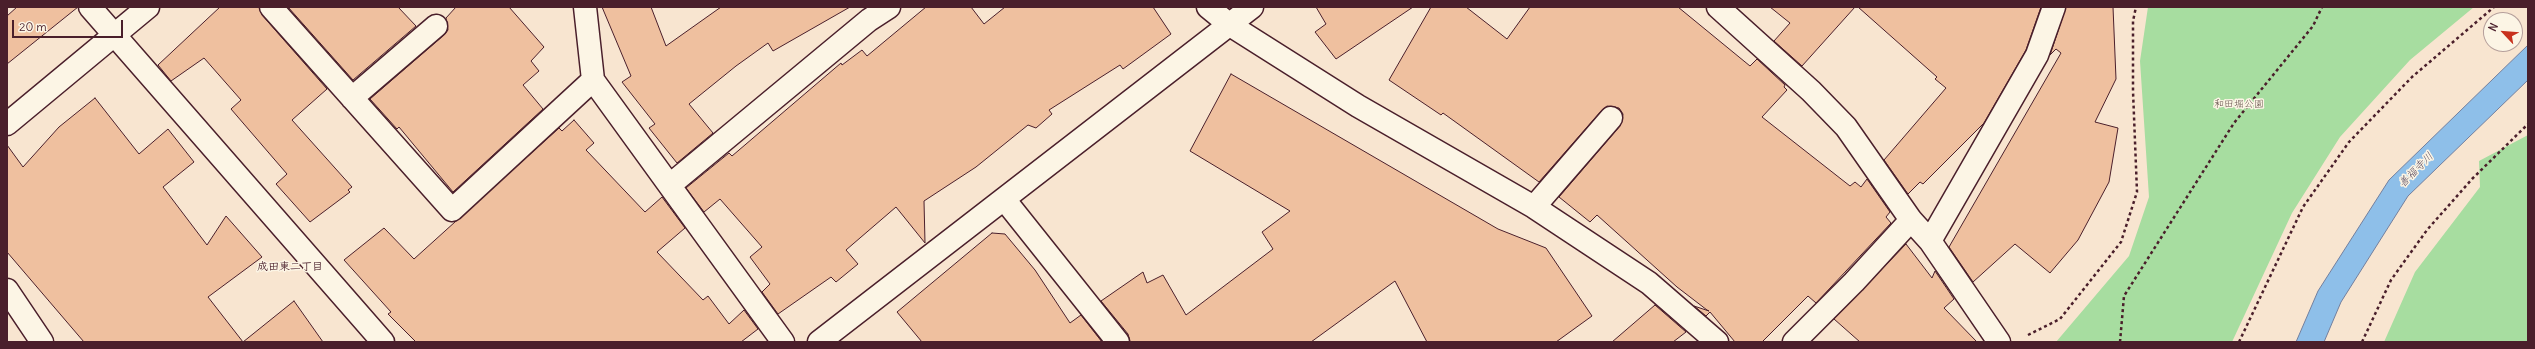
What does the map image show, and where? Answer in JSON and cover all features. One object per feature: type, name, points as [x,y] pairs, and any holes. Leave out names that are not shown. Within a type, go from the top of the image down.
[{"type":"street","points":[[90,7],[383,342]]},
{"type":"street","points":[[7,124],[148,7]]},
{"type":"street","points":[[271,7],[452,210],[593,80]]},
{"type":"street","points":[[585,7],[593,80],[783,342]]},
{"type":"street","points":[[670,185],[869,20],[889,7]]},
{"type":"street","points":[[1208,7],[1230,25],[1358,106],[1534,207],[1649,283],[1717,342]]},
{"type":"street","points":[[819,342],[1252,7]]},
{"type":"street","points":[[1718,7],[1811,91],[1846,128],[1911,220],[1930,241],[1999,342]]},
{"type":"street","points":[[1930,241],[2037,55],[2054,7]]},
{"type":"street","points":[[352,98],[436,26]]},
{"type":"street","points":[[1534,207],[1611,118]]},
{"type":"street","points":[[1004,199],[1118,342]]},
{"type":"street","points":[[1794,342],[1854,282],[1911,220]]},
{"type":"street","points":[[7,290],[42,342]]},
{"type":"path","points":[[2022,339],[2060,318],[2121,242],[2137,192],[2133,91],[2133,21],[2136,7]]},
{"type":"path","points":[[2120,342],[2124,296],[2234,123],[2313,26],[2322,7]]},
{"type":"path","points":[[2239,342],[2303,207],[2349,142],[2412,77],[2494,7]]},
{"type":"path","points":[[2362,342],[2392,280],[2427,230],[2472,179],[2528,124]]},
{"type":"green space","name":"和田堀公園","points":[[2148,7],[2474,7],[2410,60],[2340,137],[2292,213],[2232,342],[2056,342],[2129,256],[2149,197],[2140,61]]},
{"type":"green space","points":[[2528,135],[2528,342],[2384,342],[2415,272],[2480,187],[2479,161]]},
{"type":"water","name":"善福寺川","points":[[2528,45],[2528,80],[2408,196],[2341,302],[2324,342],[2296,342],[2318,291],[2389,180],[2521,52],[2523,52],[2523,50]]},
{"type":"building","points":[[17,7],[78,7],[7,64],[7,16]]},
{"type":"building","points":[[220,7],[259,7],[262,15],[327,89],[292,120],[352,187],[348,190],[350,192],[310,222],[276,184],[287,174],[231,109],[241,100],[204,58],[171,81],[158,65]]},
{"type":"building","points":[[288,7],[398,7],[416,26],[353,80]]},
{"type":"building","points":[[456,7],[509,7],[544,47],[531,61],[539,71],[523,85],[543,109],[453,192],[399,127],[397,129],[370,99],[444,35],[448,30],[446,18]]},
{"type":"building","points":[[602,7],[651,7],[666,46],[721,7],[850,7],[773,51],[768,43],[736,66],[689,104],[713,133],[677,163],[649,128],[655,124],[622,82],[631,76]]},
{"type":"building","points":[[926,7],[971,7],[984,24],[1005,7],[1153,7],[1171,34],[1123,69],[1120,65],[1049,110],[1052,114],[1036,128],[1028,125],[976,167],[924,201],[925,243],[896,207],[846,250],[858,264],[836,282],[831,277],[778,314],[762,292],[770,284],[750,257],[762,247],[720,199],[704,212],[686,188],[729,153],[732,156],[841,63],[842,65],[862,50],[867,56]]},
{"type":"building","points":[[1316,7],[1413,7],[1336,59],[1315,32],[1326,24]]},
{"type":"building","points":[[1431,7],[1466,7],[1507,39],[1530,7],[1678,7],[1750,66],[1757,59],[1785,85],[1784,87],[1787,90],[1762,117],[1850,186],[1855,182],[1861,187],[1867,179],[1890,212],[1886,217],[1891,223],[1816,303],[1808,296],[1762,342],[1735,342],[1710,312],[1706,316],[1694,306],[1709,311],[1677,287],[1597,215],[1590,222],[1559,197],[1620,126],[1623,114],[1619,108],[1607,106],[1602,110],[1539,182],[1443,113],[1441,115],[1389,80]]},
{"type":"building","points":[[1770,7],[1855,7],[1802,66],[1774,41],[1790,23]]},
{"type":"building","points":[[1858,7],[2041,7],[2026,50],[1984,123],[1923,184],[1920,182],[1908,194],[1884,160],[1946,88],[1935,79],[1937,77]]},
{"type":"building","points":[[2066,7],[2113,7],[2116,79],[2095,122],[2118,128],[2109,182],[2078,240],[2050,273],[2015,244],[1973,282],[1949,247],[2061,53],[2056,49],[2050,55]]},
{"type":"building","points":[[1231,74],[1498,229],[1546,248],[1592,316],[1556,342],[1427,342],[1395,281],[1311,342],[1130,342],[1128,334],[1101,301],[1143,272],[1147,283],[1163,275],[1186,315],[1273,249],[1262,232],[1290,211],[1190,151]]},
{"type":"building","points":[[95,98],[139,154],[168,129],[194,162],[163,187],[207,245],[226,216],[262,257],[208,297],[243,342],[84,342],[7,252],[7,145],[23,167],[59,127]]},
{"type":"building","points":[[574,120],[594,143],[586,150],[645,212],[662,197],[685,228],[657,252],[703,300],[708,296],[729,324],[744,310],[758,329],[741,342],[416,342],[388,314],[391,312],[344,260],[384,228],[414,259],[559,128],[562,131]]},
{"type":"building","points":[[992,233],[1005,234],[1035,270],[1070,323],[1081,315],[1102,342],[922,342],[897,312]]},
{"type":"building","points":[[1906,244],[1932,278],[1935,271],[1954,299],[1944,308],[1977,342],[1860,342],[1834,319]]},
{"type":"building","points":[[294,301],[323,342],[243,342]]},
{"type":"building","points":[[1655,305],[1686,332],[1673,342],[1612,342]]},
{"type":"district","name":"成田東二丁目","points":[[290,267]]}]
